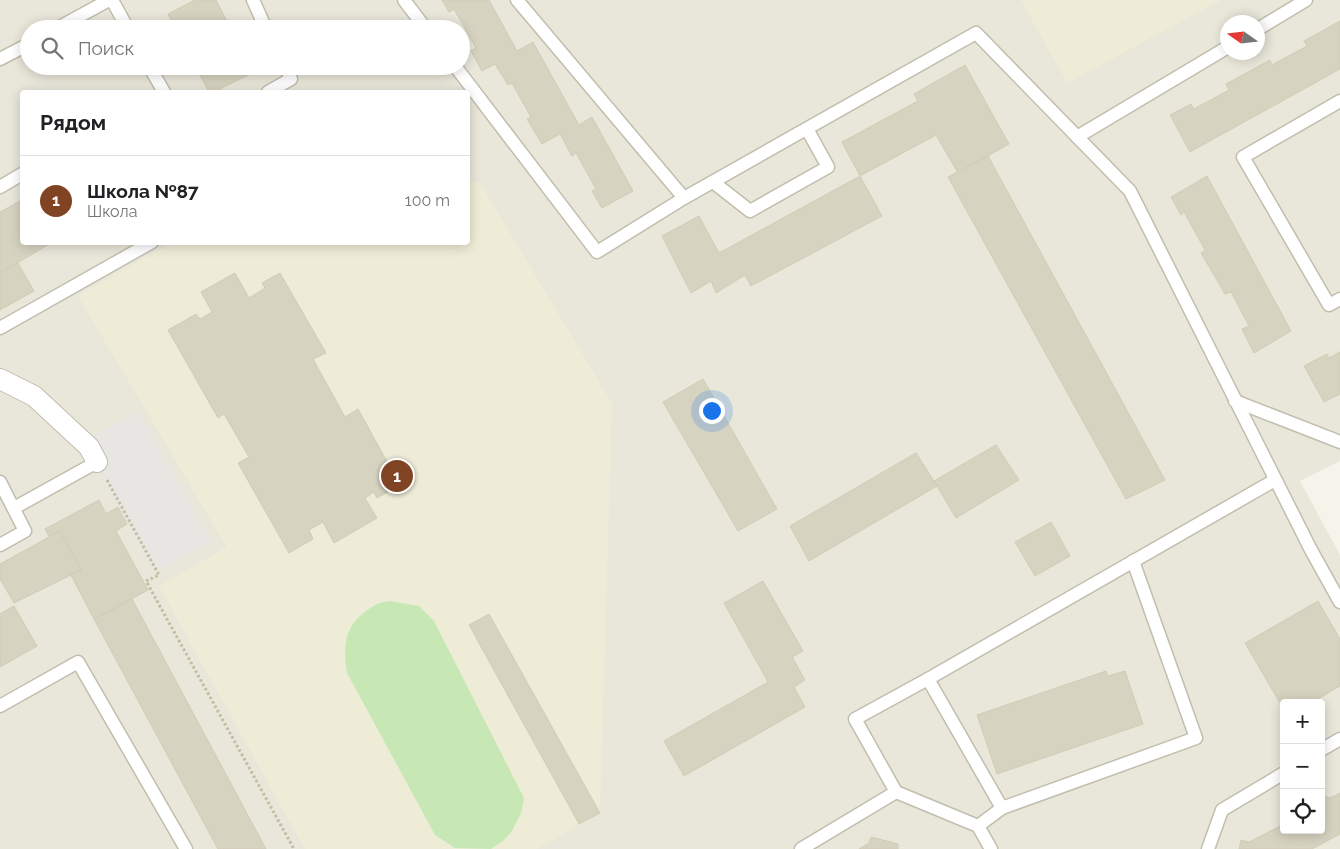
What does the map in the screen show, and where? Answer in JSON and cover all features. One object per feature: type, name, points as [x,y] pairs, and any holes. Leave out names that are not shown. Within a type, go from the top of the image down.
[{"type":"street","points":[[0,380],[34,396],[89,447],[97,462]]},
{"type":"lane","points":[[73,20],[110,0],[122,20]]},
{"type":"lane","points":[[253,0],[262,20]]},
{"type":"lane","points":[[404,0],[419,20]]},
{"type":"lane","points":[[517,0],[684,198]]},
{"type":"lane","points":[[1265,25],[1306,0]]},
{"type":"lane","points":[[462,75],[598,252],[684,198],[976,33],[1130,192],[1310,550],[1340,602]]},
{"type":"lane","points":[[0,59],[20,49]]},
{"type":"lane","points":[[1077,137],[1220,52]]},
{"type":"lane","points":[[154,75],[163,90]]},
{"type":"lane","points":[[272,90],[291,79],[289,75]]},
{"type":"lane","points":[[1340,101],[1243,157],[1328,305],[1340,299]]},
{"type":"lane","points":[[714,182],[750,211],[828,167],[807,129]]},
{"type":"lane","points":[[0,187],[20,175]]},
{"type":"lane","points":[[0,328],[147,245]]},
{"type":"lane","points":[[1236,401],[1340,442]]},
{"type":"lane","points":[[14,508],[97,462]]},
{"type":"lane","points":[[991,849],[978,826],[896,792],[854,719],[928,679],[1275,480]]},
{"type":"lane","points":[[0,482],[25,530],[0,545]]},
{"type":"lane","points":[[978,826],[1002,808],[1196,738],[1133,561]]},
{"type":"lane","points":[[0,706],[78,662],[186,849]]},
{"type":"lane","points":[[928,679],[1002,808]]},
{"type":"lane","points":[[1325,748],[1340,739]]},
{"type":"lane","points":[[1208,849],[1222,810],[1280,775]]},
{"type":"lane","points":[[801,849],[896,792]]},
{"type":"path","points":[[97,462],[159,575],[146,581],[294,849]]},
{"type":"shaded area","points":[[0,0],[1340,0],[1340,461],[1300,481],[1340,555],[1340,849],[0,849]]},
{"type":"shaded area","points":[[1021,0],[1221,0],[1067,83]]},
{"type":"shaded area","points":[[470,180],[480,183],[612,404],[600,813],[537,849],[305,849],[159,586],[227,547],[78,296],[167,245],[470,245]]},
{"type":"shaded area","points":[[138,411],[211,541],[155,573],[83,442]]},
{"type":"green space","points":[[390,601],[419,606],[434,621],[524,798],[521,813],[512,831],[503,841],[491,849],[455,848],[435,835],[347,673],[345,654],[347,637],[354,622],[369,609]]},
{"type":"building","points":[[195,0],[216,0],[226,20],[171,20],[168,14]]},
{"type":"building","points":[[442,0],[489,0],[517,51],[533,42],[579,125],[592,117],[633,191],[602,208],[592,191],[596,189],[576,153],[572,156],[560,134],[542,144],[527,119],[531,117],[512,83],[508,85],[495,64],[482,71],[471,51],[476,48],[470,37],[470,20],[460,20],[454,9],[449,12]]},
{"type":"building","points":[[1340,21],[1340,69],[1190,152],[1170,115],[1191,104],[1194,109],[1229,90],[1226,84],[1270,60],[1272,65],[1307,46],[1304,41]]},
{"type":"building","points":[[965,65],[1009,144],[958,173],[936,135],[860,176],[842,142],[918,101],[914,94]]},
{"type":"building","points":[[200,75],[248,75],[218,90],[208,90]]},
{"type":"building","points":[[988,156],[1165,480],[1126,499],[948,177]]},
{"type":"building","points":[[860,176],[882,216],[751,286],[745,275],[716,293],[711,281],[691,293],[662,236],[699,216],[719,253]]},
{"type":"building","points":[[1207,176],[1291,331],[1254,353],[1242,329],[1249,326],[1231,292],[1225,294],[1201,253],[1205,250],[1184,212],[1181,215],[1171,197]]},
{"type":"building","points":[[20,201],[20,245],[48,245],[0,273],[0,212]]},
{"type":"building","points":[[18,263],[34,291],[0,310],[0,273]]},
{"type":"building","points":[[235,273],[249,298],[265,288],[262,283],[280,273],[326,353],[313,359],[345,417],[358,409],[400,485],[377,498],[374,492],[365,498],[377,518],[334,543],[323,522],[309,530],[313,539],[289,553],[238,463],[249,457],[224,414],[218,418],[168,330],[196,314],[200,319],[212,312],[201,292]]},
{"type":"building","points":[[1340,352],[1340,394],[1324,402],[1304,366],[1327,354],[1329,358]]},
{"type":"building","points":[[703,379],[777,509],[738,531],[663,402]]},
{"type":"building","points":[[996,445],[1019,480],[956,518],[934,481]]},
{"type":"building","points":[[916,453],[937,486],[809,561],[790,526]]},
{"type":"building","points":[[99,500],[106,514],[118,507],[127,524],[116,531],[148,590],[94,619],[71,575],[81,570],[60,531],[49,536],[45,529]]},
{"type":"building","points":[[1051,522],[1070,556],[1035,576],[1015,542]]},
{"type":"building","points":[[60,531],[81,570],[14,603],[0,579],[0,564]]},
{"type":"building","points":[[763,581],[803,651],[792,657],[805,680],[794,687],[805,707],[684,776],[664,741],[768,682],[724,603]]},
{"type":"building","points":[[132,599],[266,849],[218,849],[94,619]]},
{"type":"building","points":[[1318,601],[1340,639],[1340,686],[1318,699],[1280,699],[1280,703],[1245,643]]},
{"type":"building","points":[[14,606],[37,646],[0,667],[0,614]]},
{"type":"building","points":[[489,614],[600,813],[579,824],[469,625]]},
{"type":"building","points":[[1106,671],[1108,676],[1125,671],[1143,724],[997,774],[977,715]]},
{"type":"building","points":[[1340,793],[1340,834],[1312,849],[1239,849],[1241,840],[1249,842],[1280,826],[1280,834],[1325,834],[1325,796],[1330,798]]},
{"type":"building","points":[[871,837],[898,844],[898,849],[859,849],[869,843]]},
{"type":"place","name":"Школа №87","points":[[397,476]]}]
